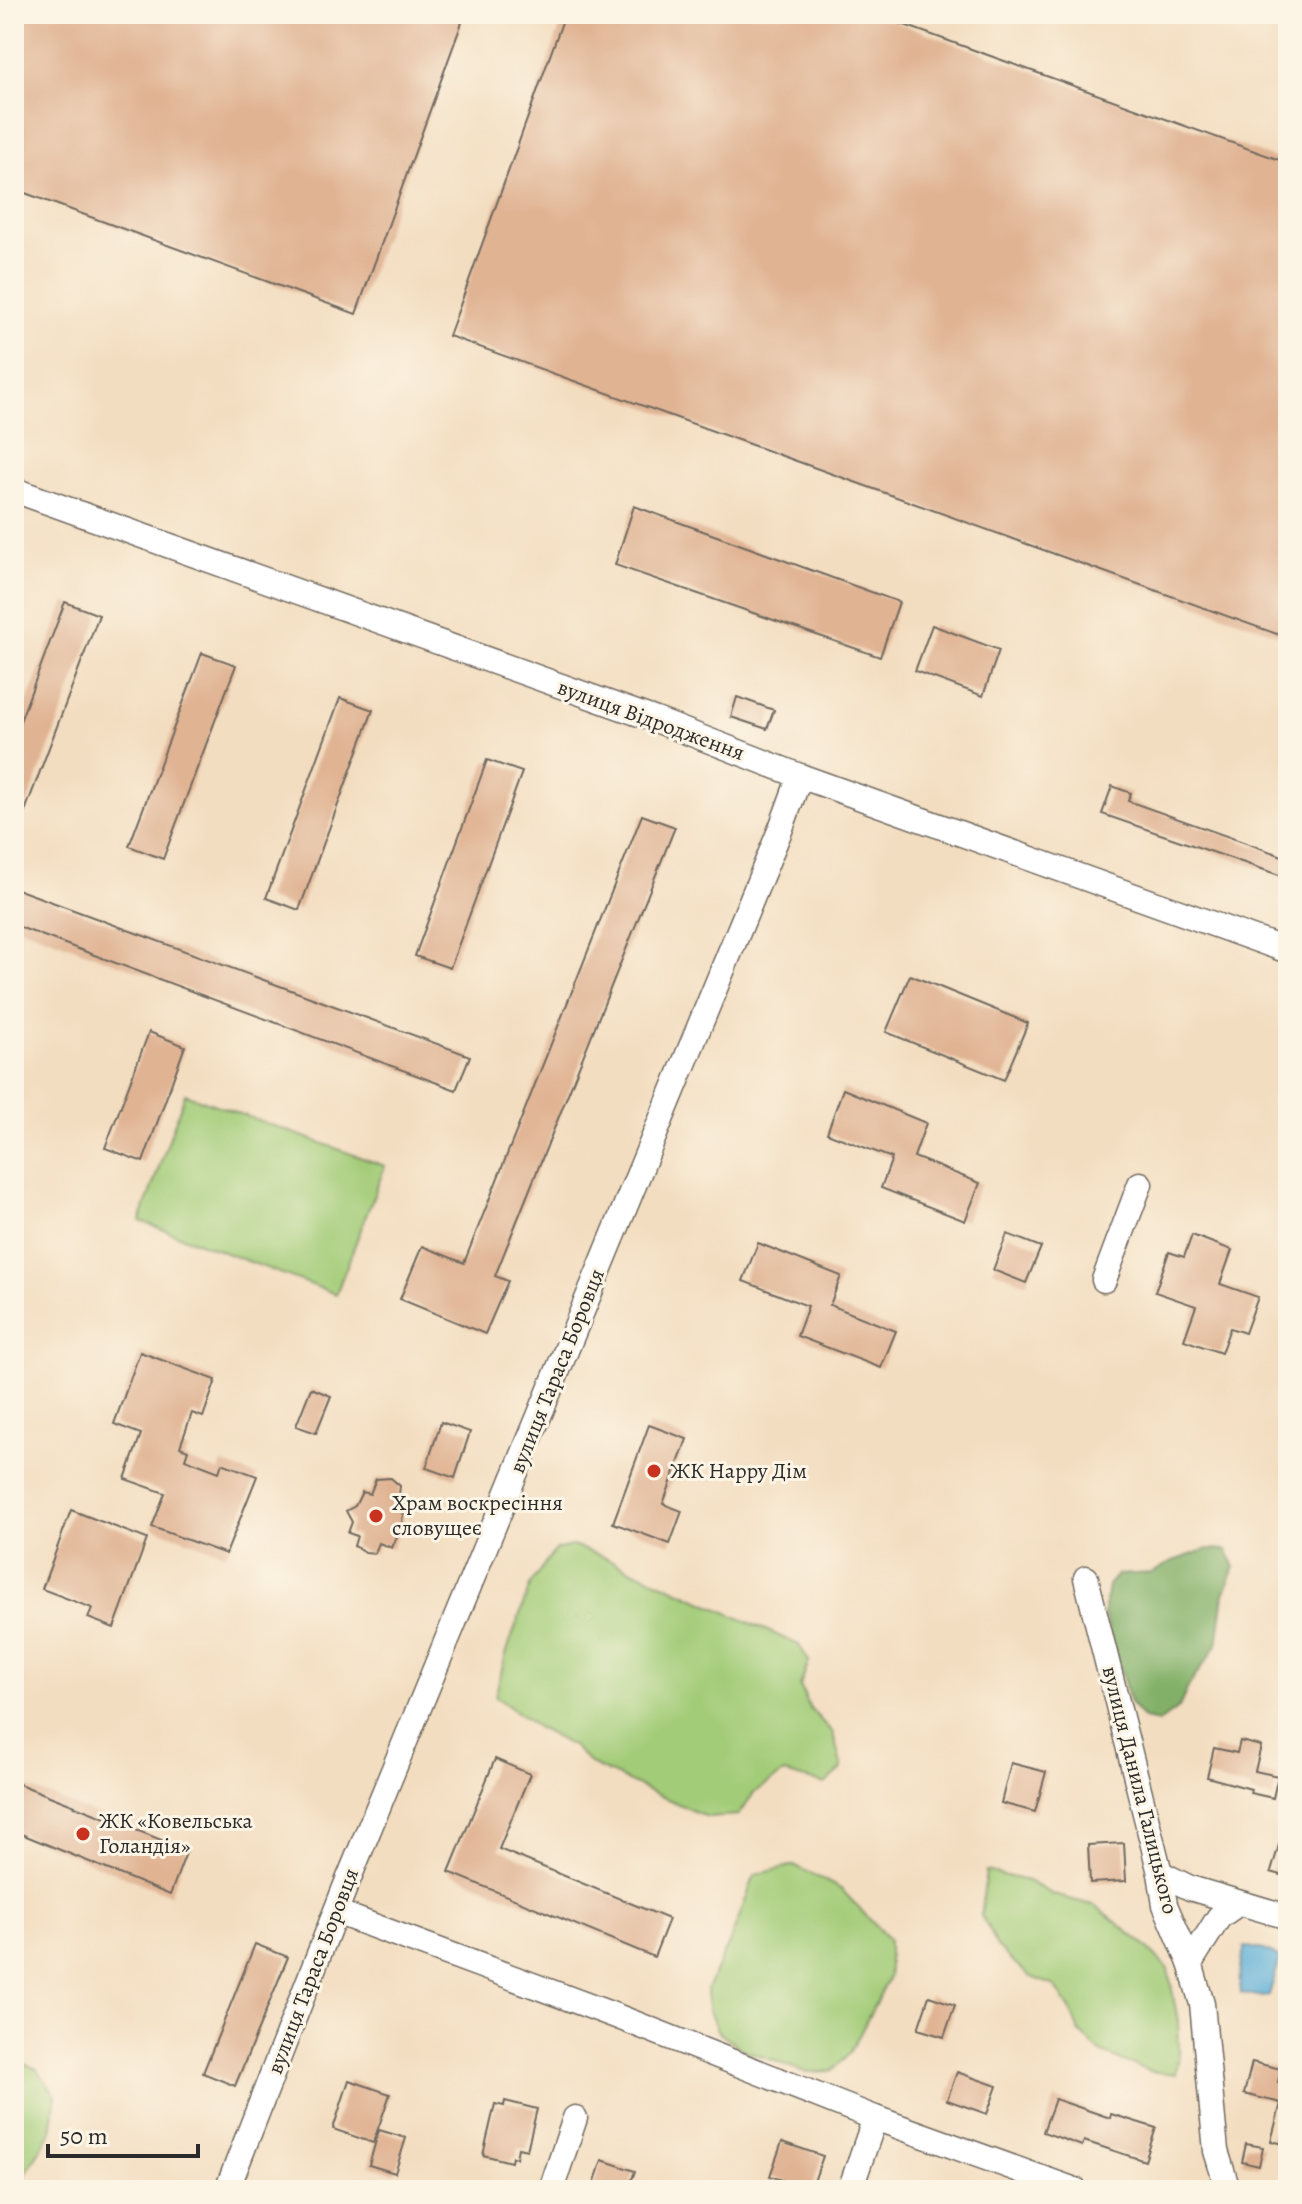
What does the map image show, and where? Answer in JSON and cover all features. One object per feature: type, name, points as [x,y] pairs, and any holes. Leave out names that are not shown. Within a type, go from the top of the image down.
[{"type":"street","name":"вулиця Відродження","points":[[14,490],[1288,951]]},
{"type":"street","name":"вулиця Тараса Боровця","points":[[227,2190],[336,1912],[800,776]]},
{"type":"street","points":[[1104,1280],[1140,1184]]},
{"type":"street","name":"вулиця Данила Галицького","points":[[1086,1578],[1160,1873],[1165,1905],[1190,1963],[1202,2004],[1216,2151],[1228,2190]]},
{"type":"street","points":[[1160,1873],[1190,1888],[1288,1917]]},
{"type":"street","points":[[1190,1963],[1219,1917],[1239,1903]]},
{"type":"street","points":[[336,1912],[616,2016],[875,2118],[1075,2190]]},
{"type":"street","points":[[551,2190],[575,2118]]},
{"type":"street","points":[[850,2190],[875,2118]]},
{"type":"green space","points":[[185,1094],[385,1166],[336,1294],[140,1221]]},
{"type":"green space","points":[[572,1546],[599,1555],[799,1645],[809,1661],[800,1686],[810,1709],[833,1733],[842,1769],[825,1784],[784,1773],[754,1793],[738,1815],[707,1817],[592,1765],[572,1746],[538,1728],[495,1696],[531,1583],[555,1550]]},
{"type":"green space","points":[[1208,1549],[1227,1550],[1235,1567],[1224,1594],[1217,1645],[1188,1687],[1179,1707],[1159,1722],[1144,1719],[1130,1703],[1104,1613],[1108,1585],[1117,1575],[1152,1573],[1173,1561]]},
{"type":"green space","points":[[794,1865],[841,1889],[889,1940],[889,1977],[850,2053],[832,2071],[805,2072],[742,2049],[717,2030],[708,2009],[707,1989],[730,1941],[755,1875]]},
{"type":"green space","points":[[986,1871],[1027,1881],[1054,1895],[1096,1906],[1142,1943],[1168,1969],[1178,2021],[1176,2074],[1149,2071],[1102,2053],[1079,2032],[1071,2011],[1055,1986],[1029,1976],[997,1947],[981,1916]]},
{"type":"green space","points":[[14,2059],[37,2069],[56,2096],[51,2132],[25,2175],[21,2190],[14,2190]]},
{"type":"water","points":[[1245,1947],[1272,1953],[1280,1959],[1269,1995],[1241,1993],[1240,1970]]},
{"type":"building","points":[[14,14],[465,14],[356,314],[14,189]]},
{"type":"building","points":[[565,14],[874,14],[1288,163],[1288,638],[449,336]]},
{"type":"building","points":[[634,506],[899,602],[880,657],[615,565]]},
{"type":"building","points":[[65,602],[99,615],[14,835],[14,737]]},
{"type":"building","points":[[932,625],[999,650],[983,696],[915,671]]},
{"type":"building","points":[[202,653],[236,665],[163,859],[129,846]]},
{"type":"building","points":[[737,697],[774,710],[767,729],[731,717]]},
{"type":"building","points":[[340,698],[373,710],[299,910],[266,898]]},
{"type":"building","points":[[487,760],[522,772],[450,968],[415,956]]},
{"type":"building","points":[[1112,786],[1131,793],[1128,801],[1288,858],[1288,878],[1102,814]]},
{"type":"building","points":[[642,815],[675,827],[495,1276],[508,1281],[485,1334],[400,1299],[422,1246],[464,1263]]},
{"type":"building","points":[[14,888],[470,1056],[456,1090],[14,925]]},
{"type":"building","points":[[910,975],[1028,1023],[1004,1080],[886,1032]]},
{"type":"building","points":[[149,1032],[185,1046],[143,1162],[105,1148]]},
{"type":"building","points":[[843,1089],[926,1123],[914,1157],[980,1183],[965,1221],[881,1188],[892,1158],[827,1133]]},
{"type":"building","points":[[1007,1234],[1041,1247],[1026,1283],[993,1270]]},
{"type":"building","points":[[1192,1235],[1232,1250],[1220,1284],[1258,1297],[1245,1333],[1230,1328],[1221,1353],[1184,1340],[1196,1306],[1155,1292],[1169,1252],[1184,1257]]},
{"type":"building","points":[[758,1243],[841,1276],[830,1305],[896,1331],[881,1368],[797,1336],[808,1306],[743,1281]]},
{"type":"building","points":[[140,1352],[216,1380],[203,1417],[192,1413],[180,1447],[188,1450],[185,1459],[219,1472],[222,1463],[257,1476],[226,1554],[152,1527],[165,1493],[125,1479],[141,1434],[114,1424]]},
{"type":"building","points":[[311,1388],[331,1396],[316,1433],[296,1426]]},
{"type":"building","points":[[441,1422],[470,1432],[455,1478],[426,1468]]},
{"type":"building","name":"ЖК Happy Дім","points":[[649,1425],[687,1439],[663,1504],[682,1511],[670,1544],[613,1523]]},
{"type":"building","name":"Храм воскресіння словущеє","points":[[391,1478],[400,1486],[398,1503],[405,1506],[402,1521],[407,1530],[398,1534],[392,1548],[379,1543],[375,1553],[365,1552],[354,1546],[357,1536],[348,1533],[352,1522],[346,1511],[355,1506],[362,1492],[370,1494],[376,1479]]},
{"type":"building","points":[[71,1510],[147,1539],[114,1628],[88,1618],[92,1608],[42,1589]]},
{"type":"building","points":[[1240,1741],[1261,1746],[1255,1771],[1278,1776],[1273,1798],[1207,1777],[1214,1748],[1237,1753]]},
{"type":"building","points":[[495,1759],[530,1774],[499,1849],[669,1919],[654,1957],[449,1872]]},
{"type":"building","points":[[1011,1763],[1046,1772],[1035,1812],[1001,1803]]},
{"type":"building","name":"ЖК «Ковельська Голандія»","points":[[14,1782],[187,1850],[170,1895],[14,1831]]},
{"type":"building","points":[[1284,1828],[1288,1829],[1288,1877],[1271,1872]]},
{"type":"building","points":[[1124,1843],[1126,1881],[1090,1883],[1088,1845]]},
{"type":"building","points":[[255,1944],[288,1957],[235,2086],[203,2073]]},
{"type":"building","points":[[929,1996],[955,2005],[944,2037],[918,2029]]},
{"type":"building","points":[[1252,2062],[1281,2069],[1278,2082],[1288,2084],[1288,2145],[1271,2141],[1281,2103],[1244,2094]]},
{"type":"building","points":[[957,2072],[997,2086],[987,2114],[947,2100]]},
{"type":"building","points":[[349,2080],[390,2094],[373,2143],[333,2129]]},
{"type":"building","points":[[1055,2099],[1110,2118],[1111,2114],[1156,2128],[1145,2161],[1084,2141],[1082,2146],[1043,2132]]},
{"type":"building","points":[[505,2101],[537,2109],[527,2150],[518,2148],[516,2158],[512,2157],[511,2162],[483,2155],[495,2104],[504,2106]]},
{"type":"building","points":[[379,2130],[406,2138],[395,2173],[369,2165]]},
{"type":"building","points":[[782,2142],[823,2156],[811,2190],[770,2176]]},
{"type":"building","points":[[1246,2144],[1263,2147],[1259,2166],[1242,2162]]},
{"type":"building","points":[[602,2160],[635,2171],[628,2190],[592,2190]]},
{"type":"place","name":"ЖК Happy Дім","points":[[654,1471]]},
{"type":"place","name":"Храм воскресіння словущеє","points":[[376,1516]]},
{"type":"place","name":"ЖК «Ковельська Голандія»","points":[[83,1834]]}]
